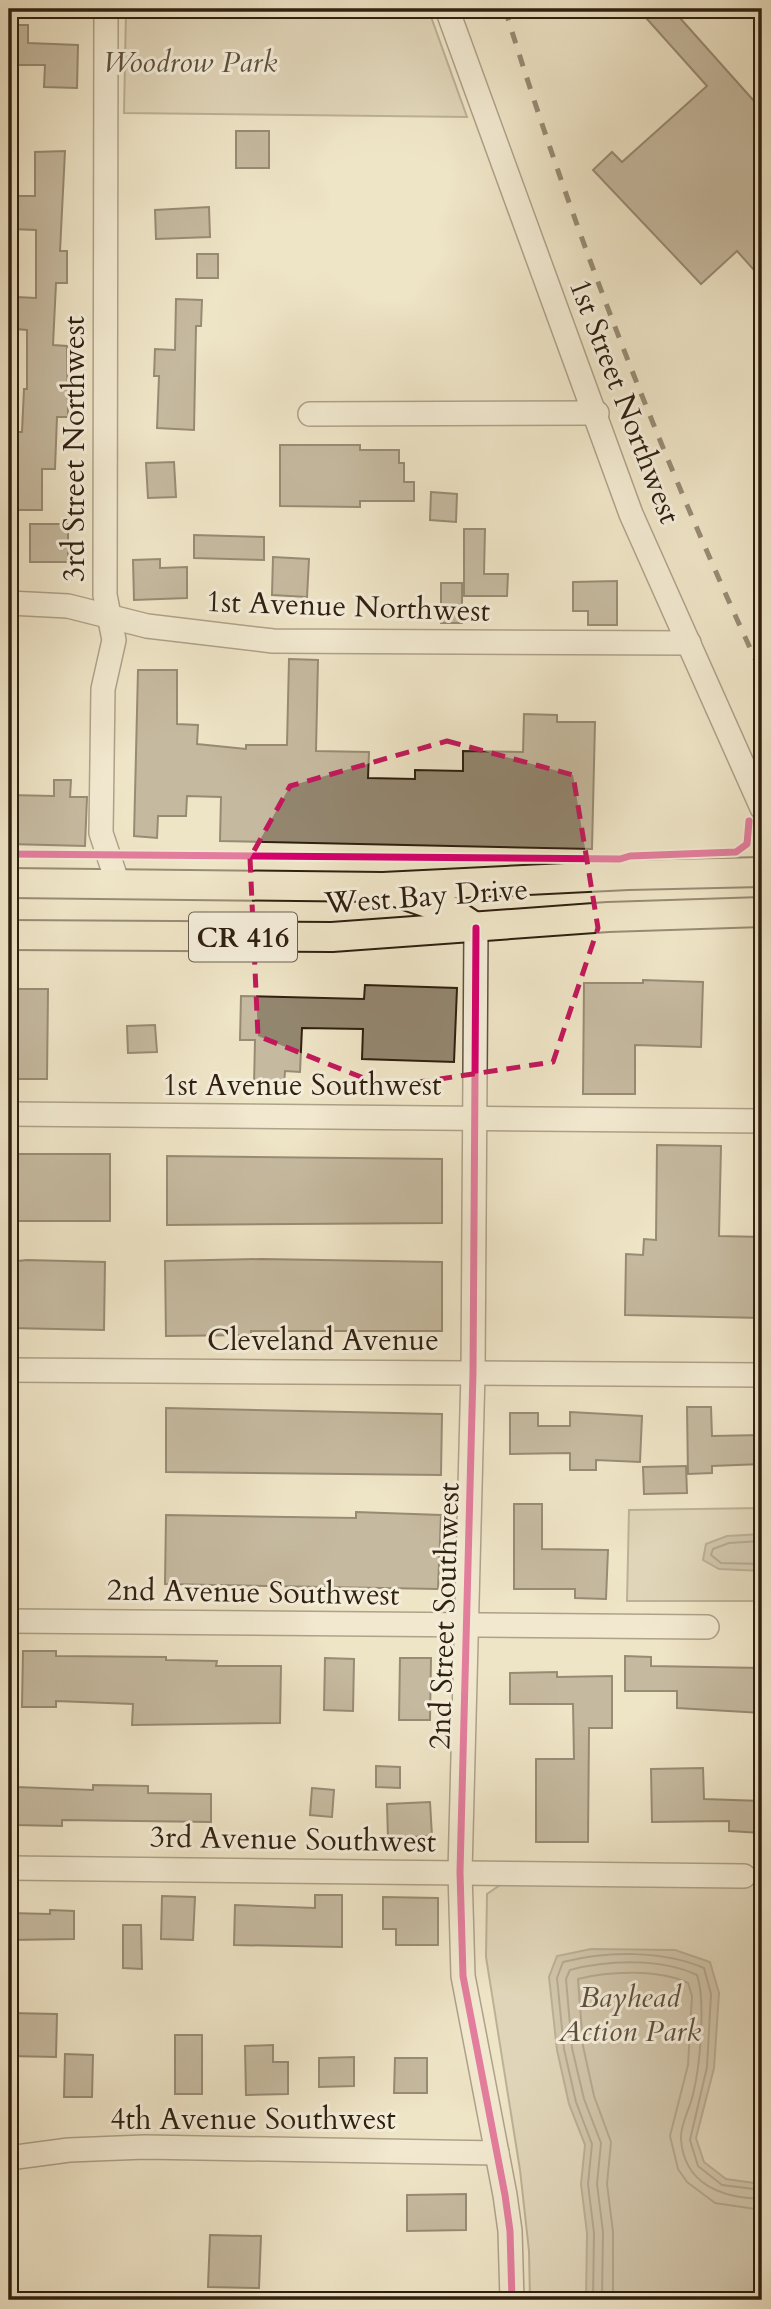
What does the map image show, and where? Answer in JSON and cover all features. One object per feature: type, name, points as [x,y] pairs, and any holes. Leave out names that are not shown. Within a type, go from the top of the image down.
[{"type":"main road","name":"West Bay Drive","points":[[9,883],[383,887],[628,874],[762,872]]},
{"type":"main road","points":[[383,887],[451,911],[476,928],[507,900],[592,892],[628,874]]},
{"type":"main road","points":[[608,917],[644,900],[746,895],[762,887]]},
{"type":"main road","name":"West Bay Drive","points":[[9,935],[332,937],[608,917],[762,912]]},
{"type":"street","name":"3rd Street Northwest","points":[[106,9],[105,595],[114,640],[103,689],[101,834],[118,884]]},
{"type":"street","name":"1st Street Northwest","points":[[447,9],[506,177],[597,414],[631,514],[762,808]]},
{"type":"street","points":[[310,414],[597,414]]},
{"type":"street","name":"1st Avenue Northwest","points":[[9,603],[68,606],[147,626],[273,641],[688,643]]},
{"type":"street","name":"2nd Street Southwest","points":[[476,928],[473,1372],[460,1872],[463,1976],[510,2231],[512,2300]]},
{"type":"street","name":"1st Avenue Southwest","points":[[9,1114],[762,1121]]},
{"type":"street","name":"Cleveland Avenue","points":[[9,1370],[762,1376]]},
{"type":"street","name":"2nd Avenue Southwest","points":[[9,1621],[707,1627]]},
{"type":"street","name":"3rd Avenue Southwest","points":[[9,1868],[744,1876]]},
{"type":"street","name":"4th Avenue Southwest","points":[[9,2158],[69,2150],[145,2147],[497,2153]]},
{"type":"highlighted area","points":[[447,741],[573,775],[598,928],[553,1062],[386,1087],[258,1036],[250,858],[290,786]]},
{"type":"green space","name":"Woodrow Park","points":[[126,11],[430,14],[467,117],[124,113]]},
{"type":"green space","points":[[762,1508],[762,1601],[627,1601],[629,1510]]},
{"type":"green space","name":"Bayhead Action Park","points":[[506,1881],[762,1882],[762,2300],[530,2300],[529,2251],[520,2170],[486,1957],[487,1894]]},
{"type":"water","points":[[762,1534],[762,1571],[719,1569],[703,1560],[706,1544],[727,1536]]},
{"type":"water","points":[[591,1949],[675,1950],[710,1962],[719,1993],[714,2068],[696,2138],[704,2162],[726,2179],[762,2184],[762,2300],[586,2300],[587,2233],[581,2184],[585,2145],[569,2104],[557,2050],[549,1977],[557,1956]]},
{"type":"building","points":[[638,9],[672,9],[762,110],[762,279],[737,251],[701,284],[593,170],[612,152],[622,162],[707,86]]},
{"type":"building","points":[[9,25],[28,25],[28,43],[78,45],[77,88],[44,87],[45,65],[9,65]]},
{"type":"building","points":[[236,131],[269,131],[269,168],[236,168]]},
{"type":"building","points":[[65,151],[60,251],[67,251],[67,283],[56,283],[53,345],[67,346],[68,417],[57,417],[55,469],[42,469],[42,510],[9,510],[9,432],[22,432],[24,389],[27,389],[27,330],[16,329],[17,297],[36,298],[36,230],[11,229],[12,196],[35,196],[35,152]]},
{"type":"building","points":[[209,207],[210,237],[156,239],[155,210]]},
{"type":"building","points":[[197,254],[218,254],[218,278],[197,278]]},
{"type":"building","points":[[176,299],[202,300],[201,326],[196,326],[194,430],[157,428],[159,376],[154,376],[155,349],[175,350]]},
{"type":"building","points":[[280,445],[360,445],[360,450],[399,450],[399,463],[404,463],[404,482],[414,482],[414,501],[360,501],[360,507],[280,506]]},
{"type":"building","points":[[174,462],[176,497],[148,498],[146,463]]},
{"type":"building","points":[[431,492],[457,494],[456,522],[430,520]]},
{"type":"building","points":[[30,524],[68,524],[68,562],[30,562]]},
{"type":"building","points":[[464,529],[485,529],[484,574],[508,574],[507,596],[464,596]]},
{"type":"building","points":[[194,535],[264,537],[264,560],[194,558]]},
{"type":"building","points":[[273,557],[309,559],[307,597],[272,595]]},
{"type":"building","points":[[160,559],[160,568],[187,567],[187,598],[134,600],[133,560]]},
{"type":"building","points":[[617,581],[617,625],[588,625],[588,611],[573,611],[573,582]]},
{"type":"building","points":[[441,583],[462,583],[462,623],[441,623]]},
{"type":"building","points":[[289,659],[318,660],[316,751],[369,752],[368,778],[415,779],[415,770],[463,771],[463,751],[523,752],[524,714],[557,715],[557,722],[595,722],[592,849],[220,841],[221,797],[187,796],[186,816],[158,816],[157,838],[134,836],[138,670],[177,670],[177,724],[198,725],[197,744],[246,749],[246,745],[287,745]]},
{"type":"building","points":[[54,780],[71,780],[70,797],[87,797],[85,846],[9,844],[9,795],[54,796]]},
{"type":"building","points":[[643,980],[703,982],[701,1047],[635,1045],[635,1094],[583,1094],[584,983],[643,983]]},
{"type":"building","points":[[365,985],[457,988],[454,1062],[362,1059],[363,1029],[302,1028],[300,1072],[285,1071],[284,1086],[254,1085],[255,1040],[240,1040],[241,996],[364,999]]},
{"type":"building","points":[[9,989],[48,989],[47,1079],[9,1079]]},
{"type":"building","points":[[155,1025],[157,1052],[128,1053],[127,1026]]},
{"type":"building","points":[[657,1145],[721,1146],[719,1236],[762,1237],[762,1318],[625,1315],[626,1254],[643,1255],[644,1239],[656,1240]]},
{"type":"building","points":[[9,1154],[110,1154],[110,1221],[9,1221]]},
{"type":"building","points":[[167,1156],[442,1159],[442,1223],[167,1225]]},
{"type":"building","points":[[261,1259],[442,1262],[442,1331],[251,1331],[251,1335],[166,1336],[165,1261]]},
{"type":"building","points":[[9,1262],[105,1262],[104,1330],[9,1328]]},
{"type":"building","points":[[687,1407],[711,1407],[712,1436],[762,1435],[762,1464],[712,1466],[712,1473],[688,1474]]},
{"type":"building","points":[[166,1408],[442,1414],[441,1475],[166,1472]]},
{"type":"building","points":[[570,1412],[642,1416],[640,1462],[596,1460],[596,1470],[570,1470],[570,1453],[510,1454],[510,1413],[538,1413],[538,1426],[570,1426]]},
{"type":"building","points":[[686,1466],[687,1493],[644,1494],[643,1467]]},
{"type":"building","points":[[514,1504],[542,1504],[542,1549],[608,1550],[606,1599],[575,1598],[575,1589],[514,1589]]},
{"type":"building","points":[[356,1512],[441,1515],[438,1589],[165,1584],[166,1515],[356,1518]]},
{"type":"building","points":[[23,1651],[56,1651],[56,1656],[166,1657],[166,1660],[217,1661],[216,1666],[281,1666],[280,1723],[132,1725],[133,1704],[56,1701],[56,1707],[22,1707]]},
{"type":"building","points":[[625,1656],[651,1657],[651,1666],[762,1668],[762,1713],[677,1708],[677,1691],[625,1691]]},
{"type":"building","points":[[325,1658],[354,1659],[353,1711],[324,1710]]},
{"type":"building","points":[[400,1658],[431,1658],[430,1720],[399,1720]]},
{"type":"building","points":[[557,1672],[557,1677],[612,1676],[612,1728],[589,1728],[588,1842],[536,1842],[536,1759],[574,1759],[573,1704],[510,1704],[510,1673]]},
{"type":"building","points":[[376,1766],[400,1767],[400,1788],[376,1787]]},
{"type":"building","points":[[703,1768],[704,1799],[762,1801],[762,1833],[729,1831],[729,1821],[652,1822],[651,1769]]},
{"type":"building","points":[[93,1785],[148,1786],[148,1793],[211,1794],[211,1822],[62,1820],[62,1826],[15,1825],[17,1787],[93,1790]]},
{"type":"building","points":[[312,1788],[334,1790],[332,1817],[310,1815]]},
{"type":"building","points":[[430,1802],[432,1836],[388,1838],[387,1804]]},
{"type":"building","points":[[315,1895],[342,1895],[342,1947],[234,1945],[235,1905],[315,1908]]},
{"type":"building","points":[[162,1896],[195,1897],[193,1940],[161,1939]]},
{"type":"building","points":[[383,1897],[438,1898],[438,1945],[396,1945],[396,1929],[383,1929]]},
{"type":"building","points":[[50,1910],[74,1911],[74,1939],[9,1940],[9,1913],[50,1914]]},
{"type":"building","points":[[123,1925],[141,1925],[142,1969],[123,1968]]},
{"type":"building","points":[[9,2013],[57,2014],[56,2057],[9,2056]]},
{"type":"building","points":[[175,2035],[202,2035],[202,2094],[175,2094]]},
{"type":"building","points":[[273,2045],[273,2062],[288,2062],[288,2094],[246,2095],[245,2046]]},
{"type":"building","points":[[65,2054],[93,2055],[92,2097],[64,2097]]},
{"type":"building","points":[[354,2057],[354,2086],[319,2087],[319,2058]]},
{"type":"building","points":[[395,2058],[427,2058],[427,2093],[394,2093]]},
{"type":"building","points":[[466,2194],[466,2230],[407,2231],[407,2195]]},
{"type":"building","points":[[210,2235],[261,2236],[259,2288],[208,2287]]},
{"type":"railway","points":[[505,9],[561,178],[622,346],[655,429],[762,674]]},
{"type":"cycle path","points":[[9,854],[620,859],[630,856],[736,852],[747,844],[749,821]]},
{"type":"cycle path","points":[[476,928],[473,1372],[460,1872],[463,1976],[505,2195],[510,2231],[512,2300]]}]
